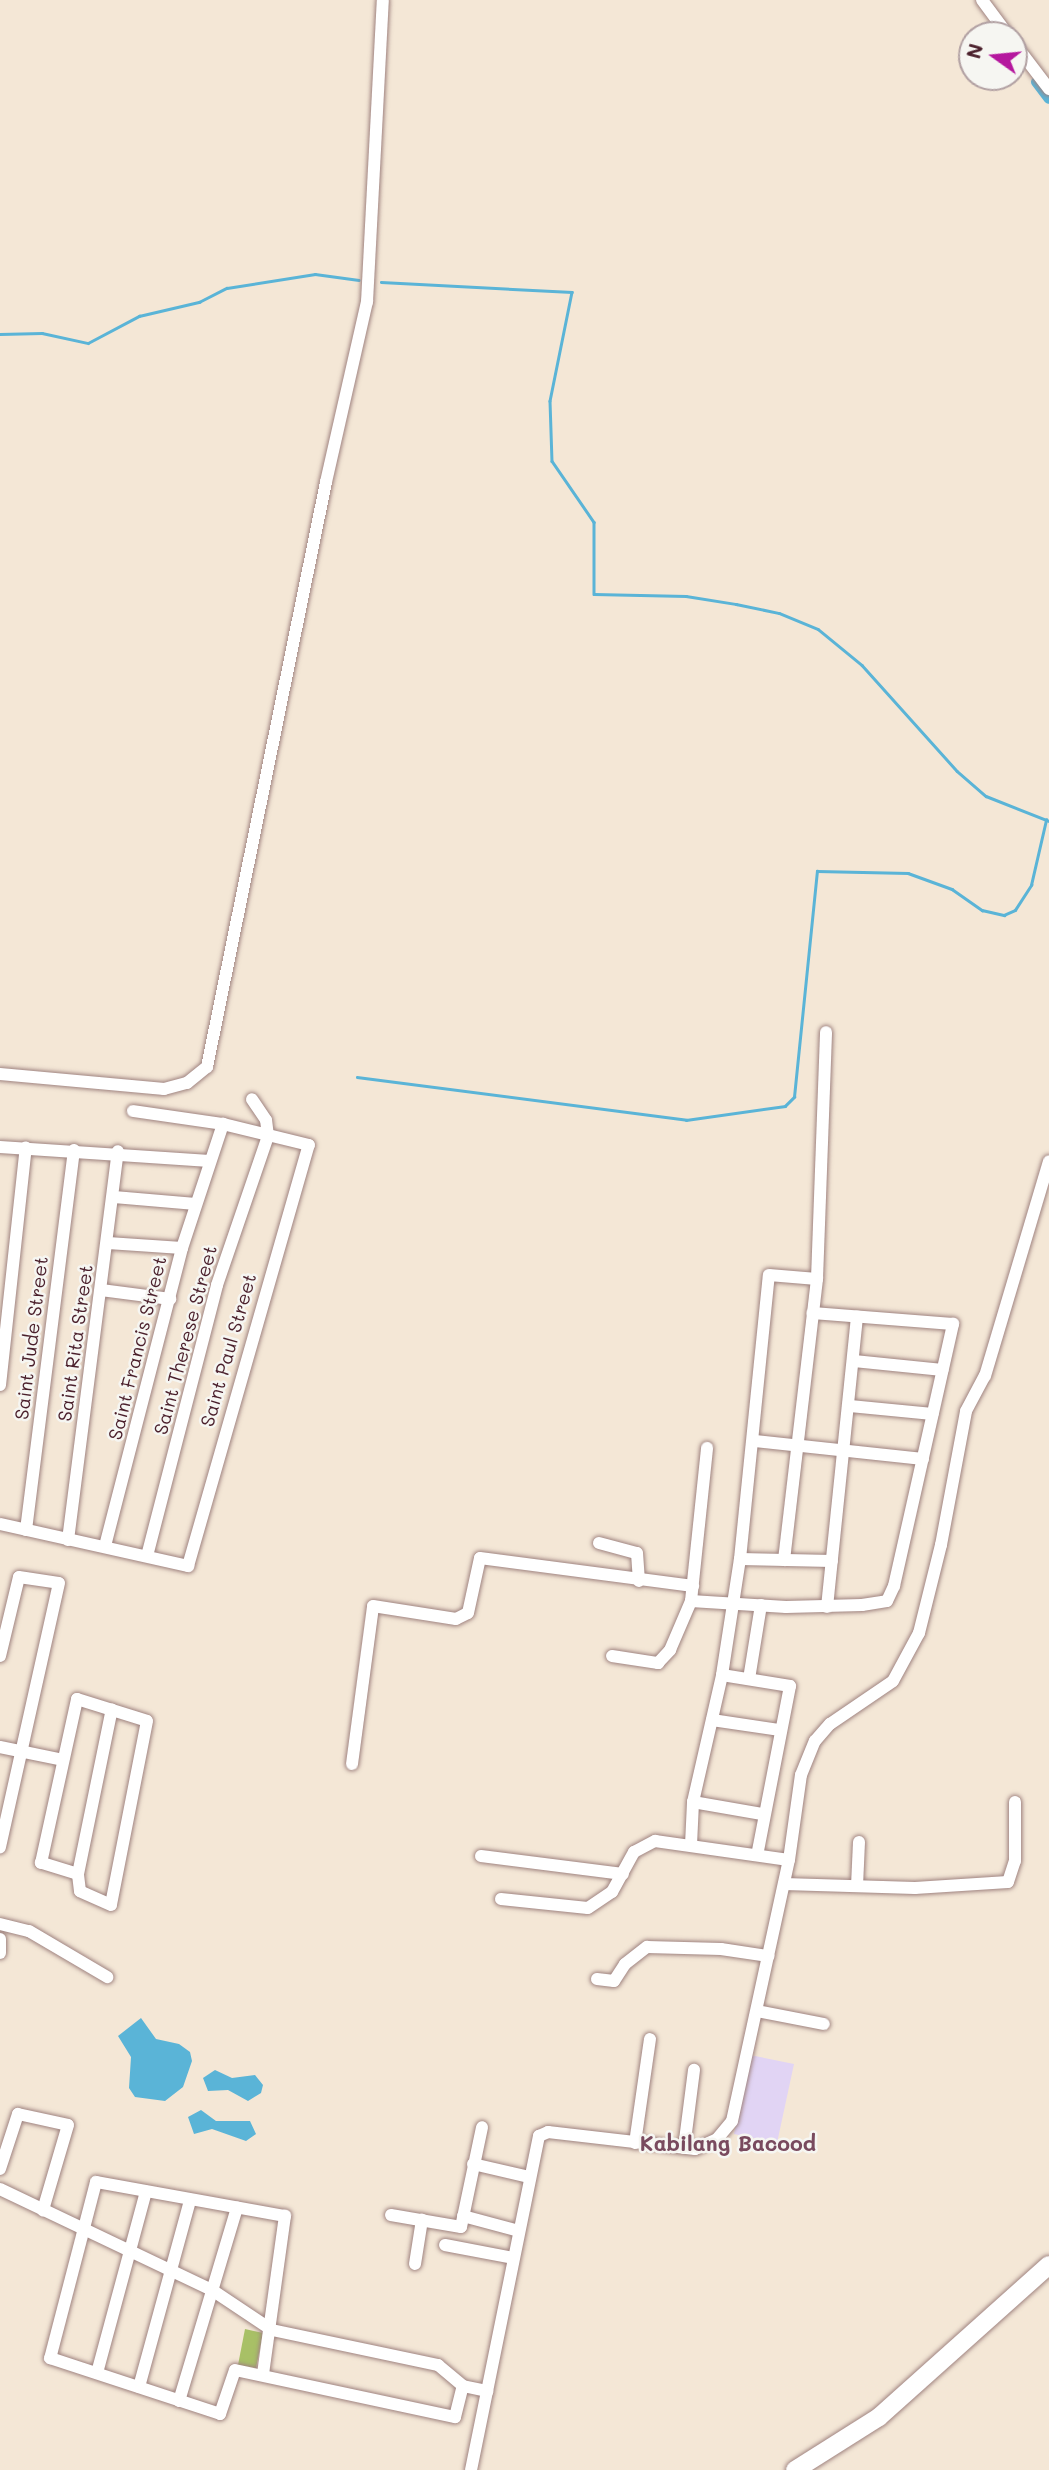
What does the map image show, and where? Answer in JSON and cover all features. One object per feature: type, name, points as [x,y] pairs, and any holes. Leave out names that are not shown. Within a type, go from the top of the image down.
[{"type":"main road","points":[[795,2470],[879,2417],[1049,2265]]},
{"type":"street","points":[[0,1074],[164,1089],[187,1083],[207,1067],[326,482],[367,302],[383,0]]},
{"type":"street","points":[[982,0],[998,21]]},
{"type":"street","points":[[1028,61],[1049,89]]},
{"type":"street","points":[[784,1560],[817,1279],[826,1032]]},
{"type":"street","points":[[133,1111],[223,1124],[268,1136],[266,1120],[252,1099]]},
{"type":"street","name":"Saint Francis Street","points":[[105,1546],[182,1248],[223,1124]]},
{"type":"street","name":"Saint Paul Street","points":[[147,1556],[188,1566],[309,1145],[268,1136]]},
{"type":"street","name":"Saint Therese Street","points":[[147,1556],[217,1285],[268,1136]]},
{"type":"street","points":[[0,1147],[118,1152],[211,1161]]},
{"type":"street","points":[[0,1385],[26,1147]]},
{"type":"street","name":"Saint Jude Street","points":[[26,1530],[74,1150]]},
{"type":"street","name":"Saint Rita Street","points":[[68,1540],[118,1152]]},
{"type":"street","points":[[471,2470],[539,2136],[548,2132],[695,2149],[717,2139],[732,2121],[789,1860],[797,1791],[815,1741],[830,1724],[893,1681],[919,1633],[942,1545],[967,1411],[985,1376],[1049,1161]]},
{"type":"street","points":[[114,1197],[195,1204]]},
{"type":"street","points":[[108,1243],[182,1248]]},
{"type":"street","points":[[691,1845],[694,1802],[722,1675],[734,1603],[755,1441],[769,1275],[817,1279]]},
{"type":"street","points":[[102,1290],[170,1299]]},
{"type":"street","points":[[691,1601],[827,1607],[887,1601],[894,1586],[953,1324],[812,1313]]},
{"type":"street","points":[[827,1607],[850,1406],[857,1317]]},
{"type":"street","points":[[853,1361],[943,1370]]},
{"type":"street","points":[[850,1406],[933,1414]]},
{"type":"street","points":[[755,1441],[923,1459]]},
{"type":"street","points":[[612,1656],[657,1663],[666,1658],[691,1601],[707,1448]]},
{"type":"street","points":[[0,1524],[147,1556]]},
{"type":"street","points":[[598,1543],[637,1553],[639,1581]]},
{"type":"street","points":[[352,1765],[373,1606],[456,1619],[468,1613],[480,1558],[693,1586]]},
{"type":"street","points":[[740,1559],[832,1561]]},
{"type":"street","points":[[0,1656],[19,1577],[59,1583],[0,1847]]},
{"type":"street","points":[[749,1679],[761,1605]]},
{"type":"street","points":[[722,1675],[790,1686],[762,1814],[757,1855]]},
{"type":"street","points":[[78,1874],[41,1863],[77,1699],[112,1709],[147,1721],[111,1905],[80,1891],[78,1874],[112,1709]]},
{"type":"street","points":[[712,1720],[780,1730]]},
{"type":"street","points":[[0,1747],[63,1760]]},
{"type":"street","points":[[694,1802],[762,1814]]},
{"type":"street","points":[[784,1884],[968,1887],[1008,1882],[1015,1861],[1015,1802]]},
{"type":"street","points":[[501,1899],[588,1908],[612,1892],[634,1852],[655,1841],[789,1860]]},
{"type":"street","points":[[857,1886],[859,1842]]},
{"type":"street","points":[[481,1856],[623,1874]]},
{"type":"street","points":[[0,1924],[29,1931],[107,1977]]},
{"type":"street","points":[[0,1939],[0,1952]]},
{"type":"street","points":[[597,1979],[614,1981],[625,1964],[647,1947],[685,1946],[768,1956]]},
{"type":"street","points":[[757,2011],[824,2024]]},
{"type":"street","points":[[635,2143],[650,2039]]},
{"type":"street","points":[[684,2148],[694,2070]]},
{"type":"street","points":[[0,2169],[18,2114],[68,2125],[43,2210]]},
{"type":"street","points":[[391,2215],[461,2227],[482,2127]]},
{"type":"street","points":[[473,2164],[529,2177]]},
{"type":"street","points":[[263,2374],[272,2330],[285,2216],[96,2182],[50,2358],[220,2414],[235,2370],[455,2417],[463,2386]]},
{"type":"street","points":[[0,2189],[212,2290],[272,2330],[438,2365],[463,2386],[487,2391]]},
{"type":"street","points":[[97,2374],[146,2192]]},
{"type":"street","points":[[139,2387],[190,2200]]},
{"type":"street","points":[[179,2401],[237,2208]]},
{"type":"street","points":[[463,2216],[519,2231]]},
{"type":"street","points":[[415,2264],[422,2220]]},
{"type":"street","points":[[445,2245],[513,2258]]},
{"type":"shaded area","points":[[750,2055],[794,2064],[777,2143],[734,2134]]},
{"type":"green space","points":[[245,2329],[263,2333],[256,2368],[238,2365]]},
{"type":"water","points":[[141,2018],[156,2039],[179,2044],[190,2052],[192,2061],[183,2087],[165,2101],[135,2097],[129,2088],[131,2057],[118,2036]]},
{"type":"water","points":[[215,2070],[232,2078],[255,2075],[263,2085],[261,2093],[248,2101],[228,2090],[208,2091],[203,2078]]},
{"type":"water","points":[[201,2110],[216,2121],[250,2121],[256,2134],[246,2141],[212,2129],[194,2134],[188,2117]]},
{"type":"waterway","points":[[1036,82],[1049,99]]},
{"type":"waterway","points":[[0,334],[42,333],[88,343],[139,316],[199,302],[227,288],[315,274],[359,280]]},
{"type":"waterway","points":[[381,282],[572,292],[550,401],[552,461],[594,522],[594,594],[686,596],[779,613],[818,629],[862,665],[957,771],[986,796],[1049,821]]},
{"type":"waterway","points":[[357,1077],[686,1120],[785,1106],[794,1097],[817,871],[908,873],[952,889],[982,910],[1004,915],[1015,910],[1031,885],[1046,820]]},
{"type":"district","name":"Kabilang Bacood","points":[[728,2143]]}]
